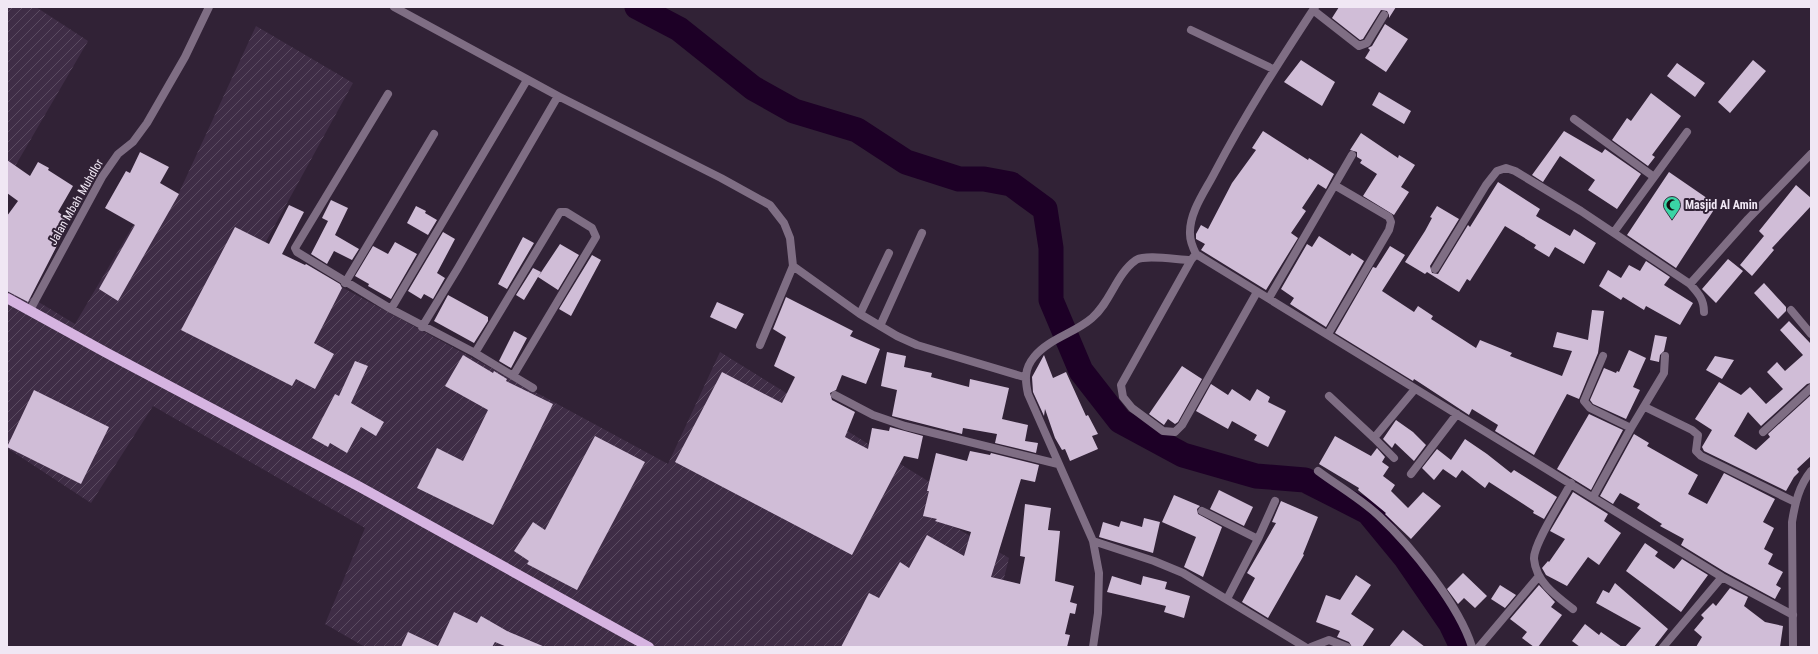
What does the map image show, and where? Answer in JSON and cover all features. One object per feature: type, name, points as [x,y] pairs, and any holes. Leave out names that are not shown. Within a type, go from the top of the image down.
[{"type":"main road","points":[[7,298],[112,356],[360,487],[648,647]]},
{"type":"street","name":"Jalan Mbah Muhdlor","points":[[30,310],[102,177],[118,154],[133,142],[147,124],[185,57],[209,7]]},
{"type":"street","points":[[394,7],[527,80],[721,178],[770,205],[784,223],[790,238],[793,266],[760,345]]},
{"type":"street","points":[[1257,292],[1182,425],[1175,432],[1164,431],[1132,408],[1123,397],[1121,386],[1193,257],[1190,234],[1194,212],[1243,120],[1273,69],[1314,9],[1359,46],[1367,43],[1384,15]]},
{"type":"street","points":[[1191,30],[1273,69]]},
{"type":"street","points":[[390,309],[527,80]]},
{"type":"street","points":[[388,94],[295,248],[297,252],[345,283],[422,327],[476,353],[533,388]]},
{"type":"street","points":[[422,327],[558,96]]},
{"type":"street","points":[[1574,119],[1654,177]]},
{"type":"street","points":[[1614,232],[1687,132]]},
{"type":"street","points":[[345,283],[434,134]]},
{"type":"street","points":[[1690,284],[1748,219],[1811,154]]},
{"type":"street","points":[[1269,298],[1336,186],[1352,155]]},
{"type":"street","points":[[1435,269],[1486,185],[1497,171],[1506,168],[1515,171],[1614,232],[1690,284],[1701,297],[1704,304],[1704,312]]},
{"type":"street","points":[[1328,334],[1389,230],[1391,222],[1389,217],[1336,186]]},
{"type":"street","points":[[476,353],[560,212],[566,212],[592,228],[596,237],[513,376]]},
{"type":"street","points":[[880,326],[922,233]]},
{"type":"street","points":[[860,314],[888,252]]},
{"type":"street","points":[[1093,647],[1098,613],[1099,573],[1093,541],[1028,394],[1024,377],[1034,357],[1044,347],[1072,332],[1093,317],[1104,304],[1124,272],[1138,259],[1151,258],[1193,257],[1269,298],[1722,577],[1793,615]]},
{"type":"street","points":[[793,266],[860,314],[897,336],[917,344],[1024,377]]},
{"type":"street","points":[[1791,310],[1811,334]]},
{"type":"street","points":[[1603,356],[1584,401],[1590,408],[1632,428]]},
{"type":"street","points":[[1593,497],[1664,373],[1665,356]]},
{"type":"street","points":[[1763,432],[1811,388]]},
{"type":"street","points":[[1374,438],[1415,389]]},
{"type":"street","points":[[836,395],[873,415],[905,426],[1058,464]]},
{"type":"street","points":[[1329,396],[1394,458]]},
{"type":"street","points":[[1645,407],[1692,430],[1698,435],[1696,451],[1701,456],[1795,502]]},
{"type":"street","points":[[1411,474],[1457,414]]},
{"type":"street","points":[[1318,471],[1378,515],[1401,538],[1443,591],[1467,633],[1472,647]]},
{"type":"street","points":[[1793,647],[1792,538],[1795,502],[1804,480],[1811,471]]},
{"type":"street","points":[[1571,484],[1537,546],[1534,558],[1539,576],[1552,593],[1573,609]]},
{"type":"street","points":[[1227,599],[1275,501]]},
{"type":"street","points":[[1202,511],[1258,538]]},
{"type":"street","points":[[1093,541],[1154,561],[1181,572],[1305,647]]},
{"type":"street","points":[[1479,647],[1539,576]]},
{"type":"street","points":[[1663,647],[1722,577]]},
{"type":"street","points":[[1311,647],[1329,640],[1347,647]]},
{"type":"shaded area","points":[[7,7],[36,7],[88,41],[7,180]]},
{"type":"shaded area","points":[[256,26],[353,83],[264,245],[668,464],[720,352],[952,496],[946,522],[1009,558],[989,638],[995,647],[365,647],[325,624],[365,528],[153,406],[91,503],[7,448],[7,283],[75,324],[154,190],[177,197]]},
{"type":"building","points":[[1339,7],[1396,7],[1389,18],[1387,11],[1381,10],[1363,39],[1360,40],[1332,18]]},
{"type":"building","points":[[1385,24],[1408,39],[1386,72],[1365,58],[1370,50],[1368,48],[1372,46]]},
{"type":"building","points":[[1301,60],[1335,82],[1322,106],[1284,82]]},
{"type":"building","points":[[1753,60],[1766,71],[1730,113],[1718,102]]},
{"type":"building","points":[[1677,63],[1705,83],[1695,97],[1667,76]]},
{"type":"building","points":[[1379,92],[1411,111],[1404,124],[1372,105]]},
{"type":"building","points":[[1651,93],[1681,116],[1652,155],[1655,157],[1648,166],[1612,140],[1627,118],[1631,121]]},
{"type":"building","points":[[1263,131],[1308,160],[1309,158],[1334,174],[1326,189],[1318,184],[1302,208],[1306,211],[1291,233],[1298,238],[1266,290],[1201,250],[1205,244],[1196,239],[1196,234],[1201,225],[1208,229],[1232,183],[1256,150],[1252,148]]},
{"type":"building","points":[[1564,131],[1602,153],[1605,149],[1641,174],[1617,209],[1588,190],[1595,180],[1560,156],[1543,182],[1532,175]]},
{"type":"building","points":[[1361,133],[1398,158],[1399,155],[1415,165],[1401,187],[1409,192],[1394,215],[1363,196],[1377,174],[1360,163],[1362,160],[1357,157],[1357,152],[1350,150]]},
{"type":"building","points":[[140,152],[169,167],[160,183],[179,194],[118,301],[99,289],[135,225],[105,208],[126,171],[130,173]]},
{"type":"building","points":[[7,160],[30,176],[38,162],[49,168],[48,170],[73,186],[58,212],[67,218],[59,231],[63,234],[28,302],[7,291],[7,216],[18,201],[7,193]]},
{"type":"building","name":"Masjid Al Amin","points":[[1669,172],[1717,205],[1676,268],[1627,235]]},
{"type":"building","points":[[1498,182],[1540,209],[1536,216],[1570,236],[1574,229],[1596,243],[1584,264],[1555,247],[1549,257],[1534,248],[1536,245],[1505,226],[1470,281],[1467,279],[1459,292],[1427,272],[1425,274],[1405,262],[1425,231],[1432,218],[1430,217],[1437,206],[1459,219],[1430,266],[1432,273],[1438,274],[1468,225],[1470,227]]},
{"type":"building","points":[[1796,185],[1811,198],[1811,206],[1772,248],[1774,250],[1752,276],[1740,265],[1764,236],[1759,231]]},
{"type":"building","points":[[331,200],[348,208],[335,235],[359,249],[352,260],[334,251],[327,264],[311,254],[328,221],[322,218]]},
{"type":"building","points":[[289,205],[304,212],[282,254],[305,265],[306,264],[340,284],[342,288],[314,343],[334,354],[315,389],[296,379],[292,386],[181,330],[235,227],[269,244]]},
{"type":"building","points":[[416,206],[426,211],[425,213],[437,220],[428,235],[407,223]]},
{"type":"building","points":[[443,232],[455,239],[437,273],[445,278],[433,299],[424,294],[421,299],[408,291]]},
{"type":"building","points":[[1319,236],[1350,256],[1352,253],[1364,261],[1326,327],[1290,304],[1294,298],[1281,289],[1307,244],[1312,247]]},
{"type":"building","points":[[523,237],[534,243],[507,289],[498,284]]},
{"type":"building","points":[[395,242],[417,254],[391,299],[368,286],[369,284],[355,276],[373,246],[388,254]]},
{"type":"building","points":[[560,244],[579,255],[558,290],[538,277]]},
{"type":"building","points":[[1390,246],[1405,255],[1382,291],[1414,312],[1418,306],[1433,316],[1431,319],[1476,348],[1480,340],[1512,353],[1510,356],[1562,376],[1572,351],[1553,347],[1557,332],[1588,340],[1592,310],[1604,311],[1598,353],[1579,399],[1567,394],[1534,455],[1495,431],[1498,425],[1472,409],[1469,415],[1414,379],[1413,381],[1335,333],[1373,267],[1376,268]]},
{"type":"building","points":[[592,255],[601,260],[571,316],[559,309]]},
{"type":"building","points":[[1728,259],[1743,271],[1716,303],[1702,289]]},
{"type":"building","points":[[1646,261],[1670,277],[1664,285],[1693,303],[1680,325],[1646,306],[1644,310],[1623,297],[1621,300],[1599,286],[1608,270],[1621,278],[1629,265],[1640,271]]},
{"type":"building","points":[[533,268],[541,272],[524,300],[516,295]]},
{"type":"building","points":[[1764,283],[1786,307],[1786,311],[1778,319],[1754,293]]},
{"type":"building","points":[[448,295],[488,317],[488,321],[474,343],[434,321]]},
{"type":"building","points":[[786,297],[853,331],[850,336],[880,349],[866,384],[842,375],[836,390],[830,393],[832,400],[855,412],[845,437],[868,449],[872,428],[889,431],[890,427],[923,436],[918,459],[904,456],[852,555],[675,462],[722,372],[782,403],[795,377],[774,366],[786,337],[773,329]]},
{"type":"building","points":[[717,302],[744,314],[736,329],[710,317]]},
{"type":"building","points":[[1789,321],[1811,344],[1811,383],[1807,384],[1761,426],[1748,412],[1734,436],[1756,450],[1770,437],[1768,434],[1811,395],[1811,456],[1797,469],[1799,472],[1794,477],[1786,491],[1704,451],[1702,447],[1712,430],[1695,419],[1719,382],[1741,395],[1750,387],[1766,404],[1783,389],[1767,372],[1777,362],[1785,371],[1803,355],[1780,330]]},
{"type":"building","points":[[514,331],[527,338],[511,368],[499,361]]},
{"type":"building","points":[[1655,335],[1667,337],[1664,351],[1660,355],[1659,362],[1650,360]]},
{"type":"building","points":[[1629,350],[1646,358],[1633,387],[1640,390],[1626,419],[1593,404],[1590,400],[1604,368],[1616,373],[1617,371],[1619,372]]},
{"type":"building","points":[[887,352],[906,356],[904,367],[932,373],[931,377],[969,387],[970,379],[1009,388],[1002,419],[1028,425],[1025,441],[1038,443],[1036,453],[995,443],[997,434],[963,428],[962,434],[892,416],[897,390],[881,386]]},
{"type":"building","points":[[463,355],[493,373],[494,371],[507,379],[506,381],[553,404],[493,525],[417,488],[437,448],[463,461],[488,410],[445,386]]},
{"type":"building","points":[[1044,355],[1053,378],[1066,372],[1086,416],[1088,415],[1098,434],[1092,436],[1098,449],[1070,461],[1065,449],[1062,450],[1055,438],[1045,409],[1044,416],[1033,392],[1032,377]]},
{"type":"building","points":[[1715,356],[1734,360],[1722,379],[1706,370]]},
{"type":"building","points":[[355,361],[368,366],[351,403],[384,422],[376,436],[361,427],[347,453],[330,443],[328,447],[312,438],[335,394],[339,396]]},
{"type":"building","points":[[1182,366],[1202,379],[1178,422],[1175,424],[1168,419],[1164,425],[1149,414]]},
{"type":"building","points":[[1211,384],[1228,395],[1232,389],[1250,401],[1257,389],[1270,397],[1268,402],[1286,411],[1268,447],[1254,440],[1257,435],[1232,421],[1228,429],[1196,411]]},
{"type":"building","points":[[34,390],[109,427],[81,484],[7,447]]},
{"type":"building","points":[[1589,414],[1623,430],[1591,490],[1557,469]]},
{"type":"building","points":[[1396,420],[1413,432],[1426,445],[1414,461],[1395,443],[1392,448],[1383,439]]},
{"type":"building","points":[[1634,434],[1649,443],[1647,446],[1698,475],[1688,494],[1707,504],[1724,473],[1775,499],[1763,522],[1774,528],[1764,549],[1773,554],[1768,564],[1783,572],[1776,585],[1781,588],[1775,599],[1725,572],[1681,545],[1684,539],[1660,526],[1662,524],[1637,508],[1640,504],[1620,493],[1613,504],[1600,496]]},
{"type":"building","points":[[595,436],[645,462],[577,590],[527,564],[529,561],[514,551],[533,522],[545,530]]},
{"type":"building","points":[[1335,436],[1371,456],[1377,448],[1385,457],[1382,462],[1389,467],[1383,476],[1395,485],[1391,491],[1408,508],[1423,492],[1441,506],[1411,539],[1385,514],[1386,513],[1358,490],[1359,488],[1319,464]]},
{"type":"building","points":[[1465,439],[1511,473],[1514,470],[1557,497],[1544,519],[1489,482],[1485,488],[1462,470],[1456,478],[1443,469],[1434,480],[1422,468],[1437,449],[1451,460]]},
{"type":"building","points":[[970,451],[990,455],[991,453],[1039,465],[1035,482],[1021,479],[991,577],[1020,584],[1025,557],[1020,556],[1025,504],[1051,508],[1048,530],[1060,531],[1055,581],[1074,586],[1070,602],[1077,604],[1075,614],[1070,613],[1065,634],[1070,635],[1067,647],[841,647],[869,593],[879,598],[900,562],[909,568],[927,535],[964,556],[971,532],[935,521],[937,519],[923,516],[936,453],[967,461]]},
{"type":"building","points":[[1219,490],[1253,507],[1244,526],[1210,509]]},
{"type":"building","points":[[1573,492],[1608,514],[1604,521],[1621,533],[1599,565],[1588,557],[1567,586],[1546,575],[1542,568],[1548,561],[1549,562],[1565,539],[1550,531]]},
{"type":"building","points":[[1174,495],[1200,506],[1197,509],[1198,514],[1222,527],[1203,577],[1184,567],[1196,537],[1162,522]]},
{"type":"building","points":[[1281,501],[1318,517],[1303,554],[1304,555],[1268,618],[1242,602],[1255,578],[1247,573],[1276,523],[1272,522]]},
{"type":"building","points":[[1144,518],[1160,522],[1153,553],[1099,537],[1103,522],[1119,527],[1121,521],[1142,527]]},
{"type":"building","points":[[1645,543],[1658,552],[1655,556],[1674,569],[1682,559],[1708,575],[1681,612],[1626,571]]},
{"type":"building","points":[[1463,573],[1487,596],[1475,608],[1464,598],[1458,604],[1447,589]]},
{"type":"building","points":[[1356,575],[1371,585],[1351,614],[1374,629],[1362,647],[1352,647],[1349,642],[1337,637],[1340,631],[1316,622],[1326,595],[1340,600]]},
{"type":"building","points":[[1112,576],[1141,585],[1143,576],[1167,582],[1165,589],[1190,596],[1184,618],[1164,612],[1166,606],[1107,592]]},
{"type":"building","points":[[1615,583],[1668,629],[1654,647],[1625,647],[1641,628],[1596,603],[1603,590],[1609,593]]},
{"type":"building","points":[[1500,585],[1516,595],[1505,608],[1491,599]]},
{"type":"building","points":[[1539,585],[1555,602],[1551,607],[1562,615],[1538,647],[1534,647],[1522,638],[1527,632],[1510,619]]},
{"type":"building","points":[[1730,588],[1748,597],[1744,606],[1765,622],[1783,626],[1780,647],[1696,647],[1702,637],[1694,630],[1704,618],[1701,615],[1713,603],[1716,606]]},
{"type":"building","points":[[454,612],[477,623],[481,616],[507,631],[545,647],[507,647],[495,642],[492,647],[401,647],[408,632],[438,646]]},
{"type":"building","points":[[1585,624],[1599,635],[1601,632],[1622,647],[1580,647],[1572,641]]},
{"type":"building","points":[[1403,630],[1425,647],[1389,647]]},
{"type":"waterway","points":[[637,7],[679,29],[753,88],[794,111],[857,130],[906,162],[959,179],[984,179],[1011,184],[1045,209],[1051,248],[1051,300],[1081,371],[1120,421],[1183,455],[1256,476],[1305,480],[1368,512],[1405,557],[1451,624],[1462,647]]},
{"type":"place","name":"Masjid Al Amin","points":[[1672,220]]}]
